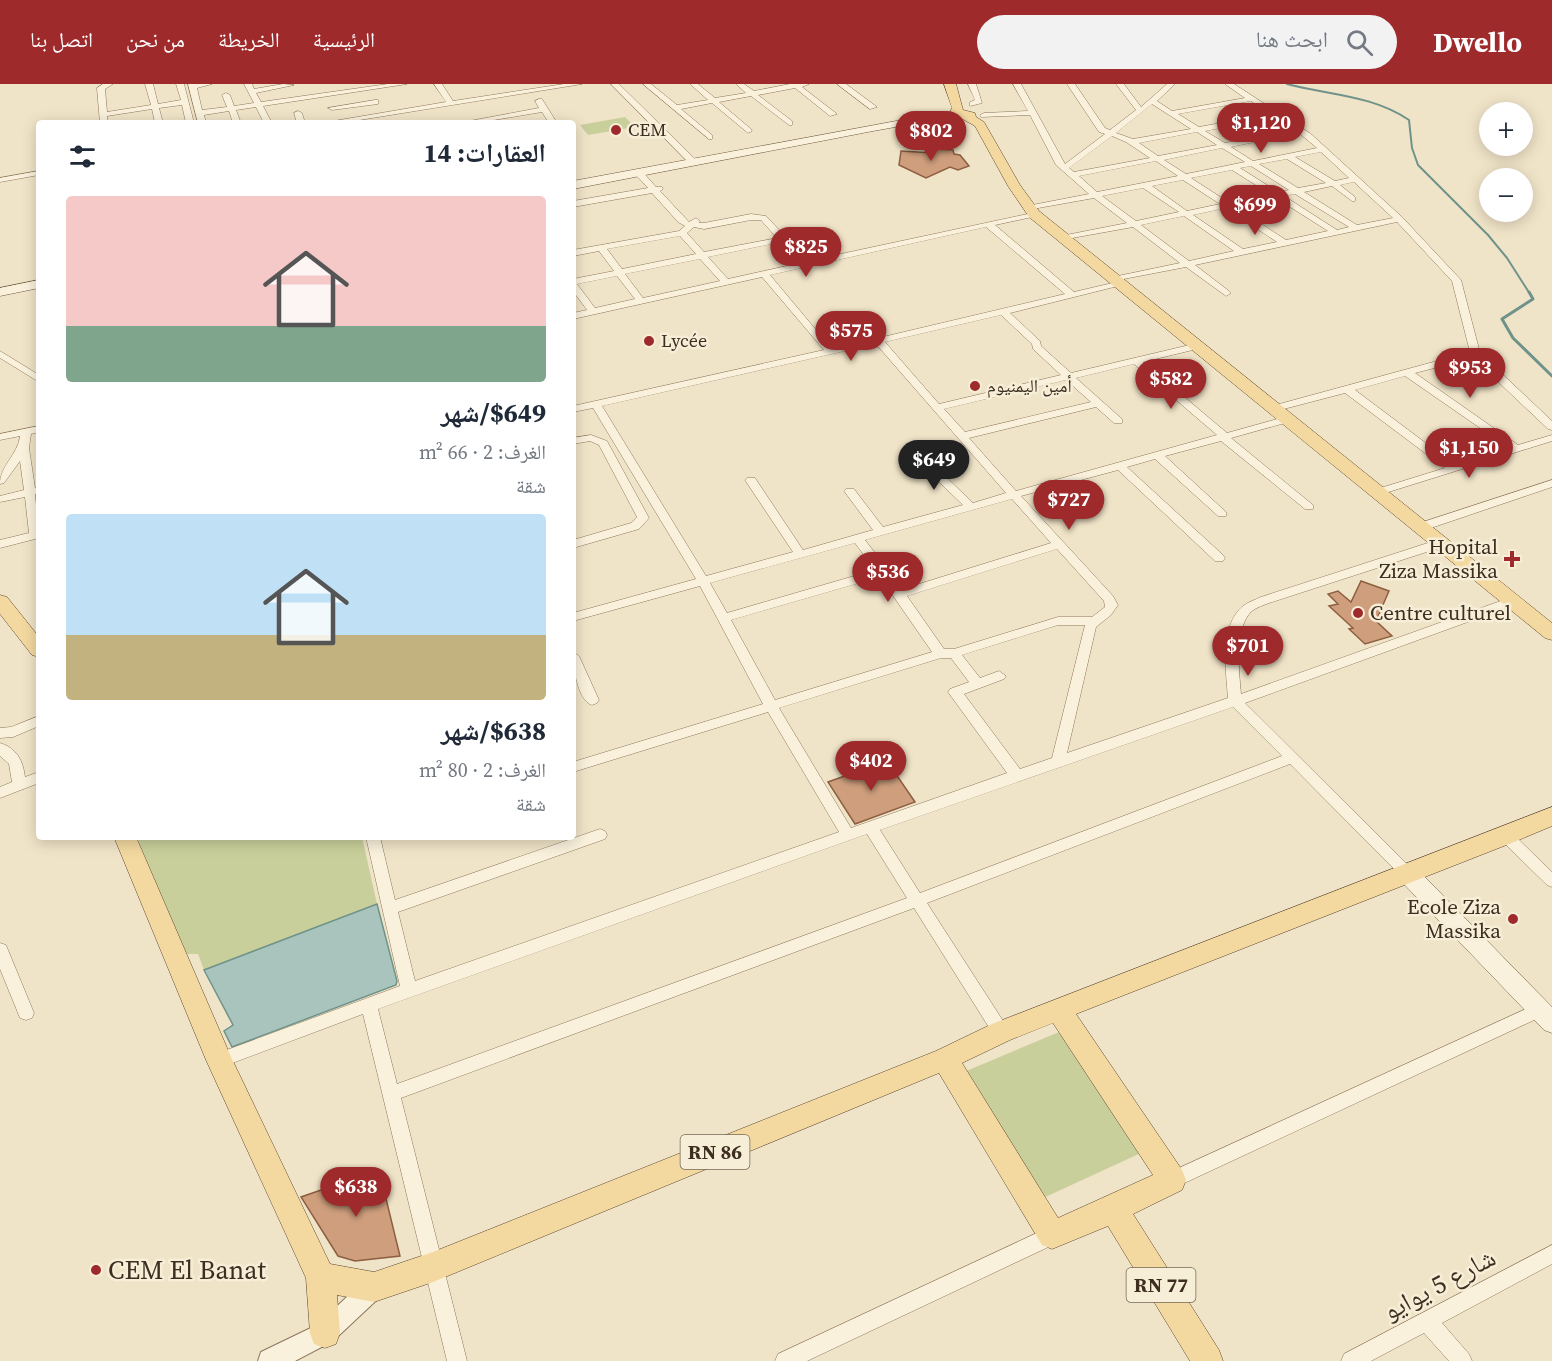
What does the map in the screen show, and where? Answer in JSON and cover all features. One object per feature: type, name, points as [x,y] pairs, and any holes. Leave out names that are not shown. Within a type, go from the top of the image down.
[{"type":"main road","points":[[950,84],[990,138],[1014,186],[1032,211],[1552,633]]},
{"type":"main road","points":[[962,84],[969,111],[988,124],[990,138]]},
{"type":"main road","points":[[576,184],[969,111]]},
{"type":"main road","points":[[0,292],[36,285]]},
{"type":"main road","points":[[0,601],[36,646]]},
{"type":"main road","name":"RN 86","points":[[321,1277],[374,1287],[434,1267],[945,1059],[1001,1032],[1506,836],[1552,816]]},
{"type":"main road","points":[[126,840],[219,1060],[321,1277],[325,1333]]},
{"type":"main road","points":[[1408,874],[1545,1016]]},
{"type":"main road","points":[[945,1059],[1052,1235],[1114,1209],[1172,1180],[1059,1010]]},
{"type":"main road","name":"RN 77","points":[[1114,1209],[1208,1361]]},
{"type":"street","points":[[109,84],[101,88],[103,119],[185,102]]},
{"type":"street","points":[[149,84],[158,120]]},
{"type":"street","points":[[180,84],[189,120]]},
{"type":"street","points":[[201,120],[192,85],[208,84]]},
{"type":"street","points":[[321,84],[337,120]]},
{"type":"street","points":[[199,113],[403,84]]},
{"type":"street","points":[[438,84],[450,103]]},
{"type":"street","points":[[366,120],[450,103],[578,84]]},
{"type":"street","points":[[615,84],[693,162]]},
{"type":"street","points":[[647,84],[709,137]]},
{"type":"street","points":[[694,84],[748,131]]},
{"type":"street","points":[[740,84],[789,123]]},
{"type":"street","points":[[675,108],[805,84]]},
{"type":"street","points":[[841,84],[873,107]]},
{"type":"street","points":[[969,111],[979,101],[972,84]]},
{"type":"street","points":[[1017,84],[1059,163],[1096,195],[1226,293]]},
{"type":"street","points":[[1071,84],[1102,130],[1132,142],[1284,243]]},
{"type":"street","points":[[1120,84],[1140,110]]},
{"type":"street","points":[[1064,168],[1152,102],[1171,84]]},
{"type":"street","points":[[1229,84],[1323,149],[1399,219],[1456,280],[1475,354],[1552,427]]},
{"type":"street","points":[[266,120],[250,88],[290,85]]},
{"type":"street","points":[[795,85],[833,114]]},
{"type":"street","points":[[534,89],[551,120]]},
{"type":"street","points":[[351,120],[520,96],[534,89]]},
{"type":"street","points":[[226,95],[236,120]]},
{"type":"street","points":[[1171,113],[1252,99]]},
{"type":"street","points":[[332,108],[375,102]]},
{"type":"street","points":[[1152,102],[1356,228]]},
{"type":"street","points":[[480,120],[544,109]]},
{"type":"street","points":[[969,111],[1032,113]]},
{"type":"street","points":[[405,112],[410,120]]},
{"type":"street","points":[[298,113],[300,120]]},
{"type":"street","points":[[1132,142],[1276,115]]},
{"type":"street","points":[[1072,176],[1299,131]]},
{"type":"street","points":[[576,315],[988,224],[1096,195],[1323,149]]},
{"type":"street","points":[[1288,156],[1334,184],[1352,199]]},
{"type":"street","points":[[1233,167],[1335,232]]},
{"type":"street","points":[[643,171],[664,188],[694,223]]},
{"type":"street","points":[[643,171],[653,190],[681,220],[704,226],[759,217],[766,220],[810,263]]},
{"type":"street","points":[[0,180],[36,174]]},
{"type":"street","points":[[1064,238],[1357,179]]},
{"type":"street","points":[[1145,185],[1241,252]]},
{"type":"street","points":[[576,203],[664,188]]},
{"type":"street","points":[[576,252],[682,233],[694,223],[754,212],[767,213],[810,263]]},
{"type":"street","points":[[576,408],[1004,312],[1188,264],[1399,219]]},
{"type":"street","points":[[988,224],[1072,295]]},
{"type":"street","points":[[682,233],[726,282]]},
{"type":"street","points":[[576,283],[783,239]]},
{"type":"street","points":[[601,248],[642,302]]},
{"type":"street","points":[[764,273],[830,352]]},
{"type":"street","points":[[576,288],[593,312]]},
{"type":"street","points":[[1004,312],[1037,343],[1036,347],[1118,421]]},
{"type":"street","points":[[576,766],[1058,621],[1093,621],[1108,614],[1112,605],[1109,599],[879,341]]},
{"type":"street","points":[[938,407],[1198,346]]},
{"type":"street","points":[[0,354],[36,377]]},
{"type":"street","points":[[576,616],[1225,437],[1282,414],[1406,372],[1475,354]]},
{"type":"street","points":[[1135,360],[1309,507]]},
{"type":"street","points":[[1406,372],[1517,449]]},
{"type":"street","points":[[1349,391],[1454,469]]},
{"type":"street","points":[[963,436],[1099,403]]},
{"type":"street","points":[[596,404],[703,581],[772,707],[848,835]]},
{"type":"street","points":[[0,438],[36,430]]},
{"type":"street","points":[[26,432],[24,448],[34,492],[36,521]]},
{"type":"street","points":[[576,440],[591,438],[603,443],[643,518],[635,526],[576,543]]},
{"type":"street","points":[[1378,492],[1552,438]]},
{"type":"street","points":[[0,480],[24,448]]},
{"type":"street","points":[[917,455],[971,507]]},
{"type":"street","points":[[1158,456],[1222,514]]},
{"type":"street","points":[[1120,466],[1219,558]]},
{"type":"street","points":[[751,480],[799,553]]},
{"type":"street","points":[[1421,527],[1552,483]]},
{"type":"street","points":[[850,491],[880,531]]},
{"type":"street","points":[[0,499],[34,492]]},
{"type":"street","points":[[0,544],[36,535]]},
{"type":"street","points":[[857,538],[947,653],[977,684]]},
{"type":"street","points":[[1408,874],[1235,701],[1234,633],[1248,608],[1264,600],[1441,543]]},
{"type":"street","points":[[900,594],[1060,544]]},
{"type":"street","points":[[723,618],[883,572]]},
{"type":"street","points":[[219,1060],[409,990],[1058,761],[1235,701],[1513,601]]},
{"type":"street","points":[[1058,761],[1083,650],[1093,621]]},
{"type":"street","points":[[576,663],[592,700]]},
{"type":"street","points":[[999,676],[955,692],[1017,776]]},
{"type":"street","points":[[0,733],[13,732],[36,722]]},
{"type":"street","points":[[0,748],[16,762],[19,784]]},
{"type":"street","points":[[391,1094],[918,900],[1292,758]]},
{"type":"street","points":[[0,793],[36,778]]},
{"type":"street","points":[[871,828],[1001,1032]]},
{"type":"street","points":[[391,908],[600,836]]},
{"type":"street","points":[[1506,836],[1552,881]]},
{"type":"street","points":[[374,840],[409,990]]},
{"type":"street","points":[[0,950],[26,1013]]},
{"type":"street","points":[[369,1006],[457,1361]]},
{"type":"street","points":[[1172,1180],[1545,1016]]},
{"type":"street","points":[[785,1361],[1052,1235]]},
{"type":"street","name":"شارع 5 يوايو","points":[[1351,1361],[1552,1254]]},
{"type":"street","points":[[270,1361],[325,1333],[374,1287]]},
{"type":"street","points":[[1427,1321],[1462,1361]]},
{"type":"green space","points":[[625,117],[635,127],[588,135],[580,125]]},
{"type":"green space","points":[[138,840],[363,840],[377,904],[204,970],[198,954],[184,954]]},
{"type":"green space","points":[[1059,1032],[1141,1153],[1041,1199],[964,1072]]},
{"type":"water","points":[[377,904],[397,981],[396,985],[232,1047],[224,1031],[233,1025],[204,970]]},
{"type":"building","points":[[934,149],[953,150],[954,154],[960,155],[969,166],[958,170],[950,167],[926,178],[899,165],[901,151],[933,153]]},
{"type":"building","name":"Centre culturel","points":[[1361,581],[1389,591],[1376,621],[1392,636],[1365,644],[1349,629],[1353,628],[1329,606],[1338,604],[1328,594],[1338,591],[1351,602]]},
{"type":"building","points":[[887,761],[915,802],[855,824],[828,782]]},
{"type":"building","points":[[379,1170],[400,1256],[355,1261],[338,1256],[301,1197]]},
{"type":"waterway","points":[[1287,84],[1380,105],[1409,120],[1412,148],[1418,165],[1488,235],[1507,258],[1530,294]]},
{"type":"waterway","points":[[1529,292],[1533,299],[1502,319],[1513,338],[1552,376]]},
{"type":"place","name":"CEM","points":[[616,130]]},
{"type":"place","name":"Lycée","points":[[649,341]]},
{"type":"place","name":"أمين اليمنيوم","points":[[975,386]]},
{"type":"place","name":"Hopital Ziza Massika","points":[[1512,559]]},
{"type":"place","name":"Centre culturel","points":[[1358,613]]},
{"type":"place","name":"Ecole Ziza Massika","points":[[1513,919]]},
{"type":"place","name":"CEM El Banat","points":[[96,1270]]}]
